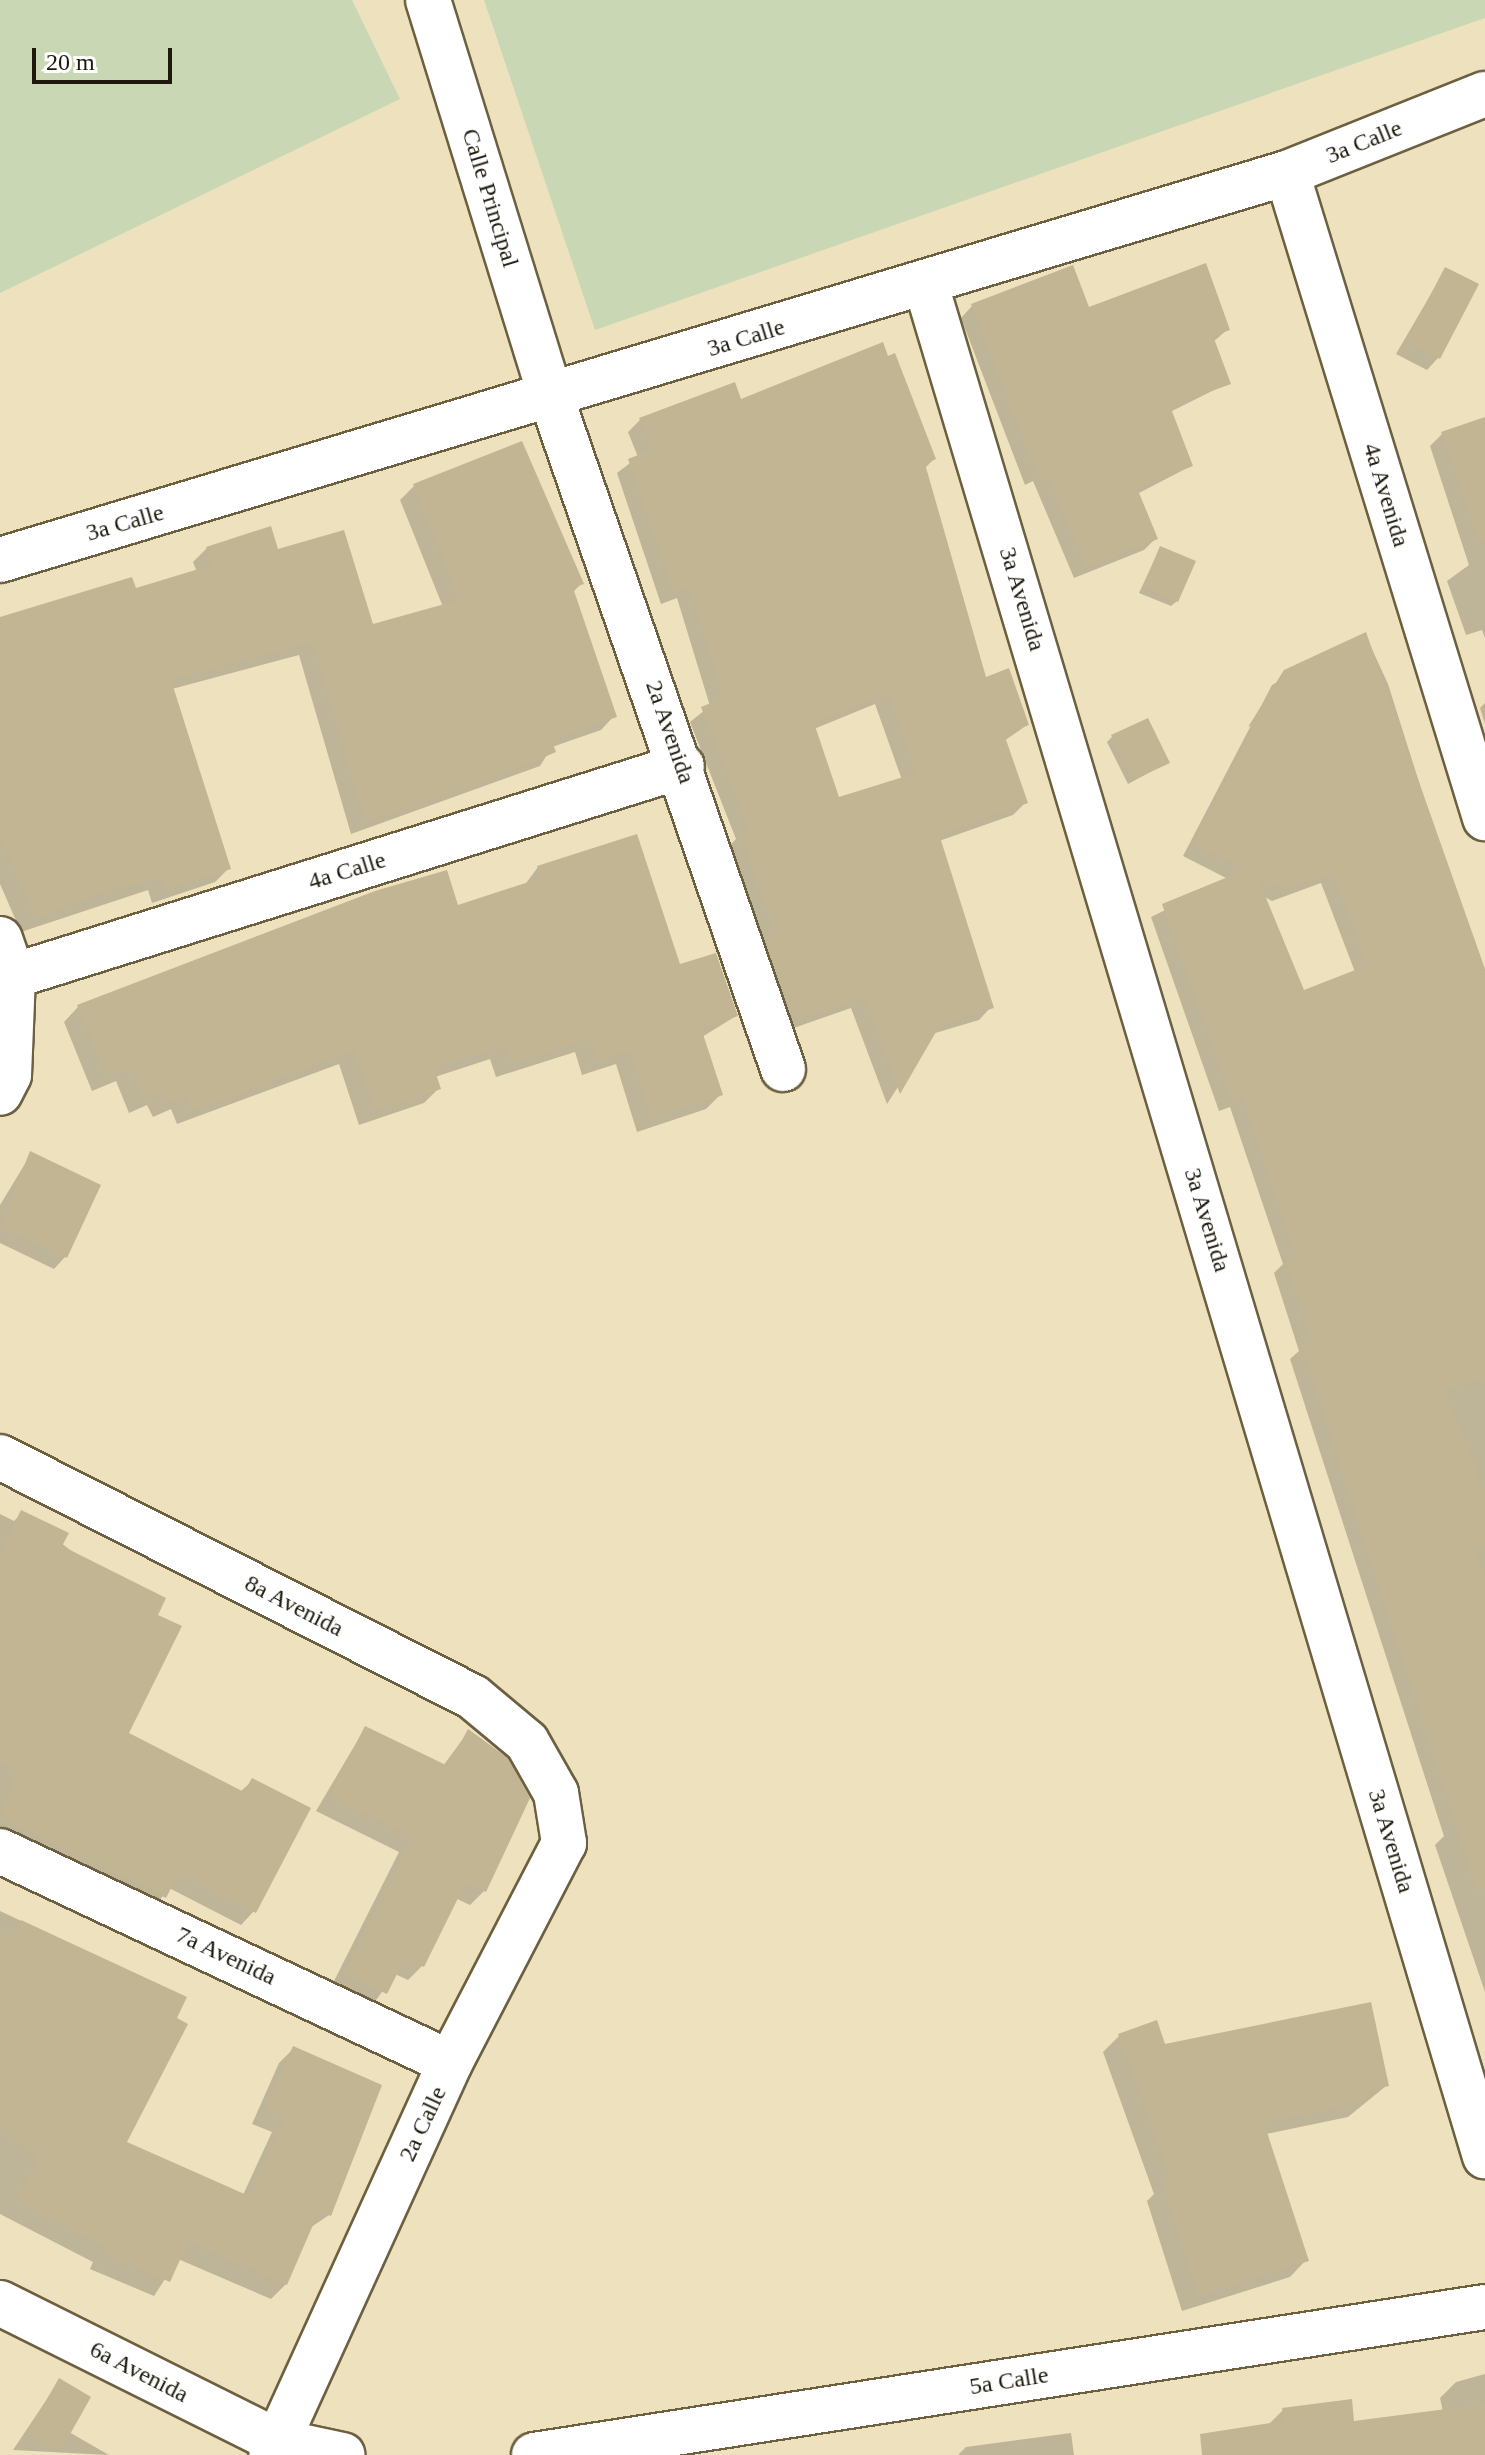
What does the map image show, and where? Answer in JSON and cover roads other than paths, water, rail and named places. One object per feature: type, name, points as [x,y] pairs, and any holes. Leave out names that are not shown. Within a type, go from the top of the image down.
[{"type":"street","name":"Calle Principal","points":[[428,0],[551,397]]},
{"type":"street","name":"3a Calle","points":[[0,560],[926,285],[1287,173],[1485,94]]},
{"type":"street","name":"4a Avenida","points":[[1287,173],[1485,818]]},
{"type":"street","name":"3a Avenida","points":[[926,285],[1485,2156]]},
{"type":"street","name":"2a Avenida","points":[[551,397],[682,766],[783,1069]]},
{"type":"street","name":"4a Calle","points":[[6,957],[682,766]]},
{"type":"street","points":[[0,1093],[9,1075],[6,957]]},
{"type":"street","name":"8a Avenida","points":[[0,1457],[473,1697],[527,1742],[556,1793]]},
{"type":"street","name":"2a Calle","points":[[274,2448],[450,2063],[564,1843],[556,1793]]},
{"type":"street","name":"7a Avenida","points":[[0,1851],[450,2063]]},
{"type":"street","name":"6a Avenida","points":[[0,2303],[274,2448]]},
{"type":"street","name":"5a Calle","points":[[534,2455],[1485,2307]]},
{"type":"street","points":[[274,2448],[343,2455]]}]
